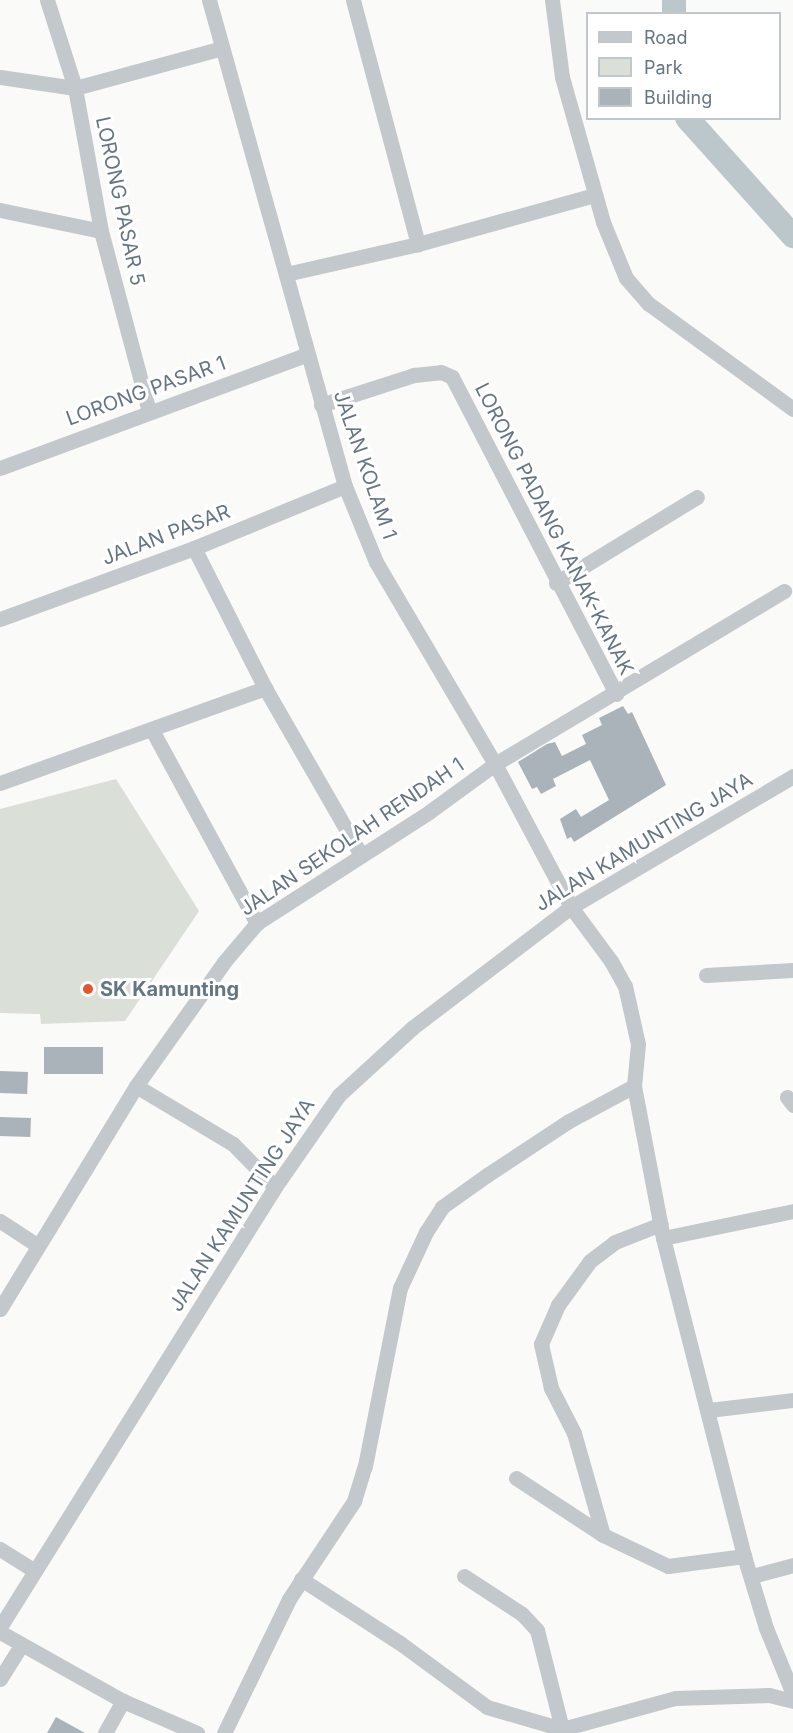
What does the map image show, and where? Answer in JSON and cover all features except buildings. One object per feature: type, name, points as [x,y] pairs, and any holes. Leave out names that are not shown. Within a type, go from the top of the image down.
[{"type":"street","name":"LORONG PASAR 5","points":[[46,0],[75,88],[101,231],[149,412]]},
{"type":"street","name":"JALAN KOLAM 1","points":[[209,0],[286,274],[306,355],[345,486],[375,562],[495,764],[571,907],[611,961],[625,986],[638,1044],[634,1086],[662,1231],[744,1556],[752,1576],[766,1628],[793,1694]]},
{"type":"street","points":[[353,0],[418,244]]},
{"type":"street","points":[[552,0],[562,77],[595,195],[626,278],[649,304],[793,409]]},
{"type":"street","points":[[0,77],[75,88],[222,48]]},
{"type":"street","points":[[286,274],[418,244],[595,195]]},
{"type":"street","points":[[0,210],[101,231]]},
{"type":"street","name":"LORONG PASAR 1","points":[[0,464],[306,355]]},
{"type":"street","name":"LORONG PADANG KANAK-KANAK","points":[[321,405],[414,375],[441,372],[452,377],[556,583],[616,694]]},
{"type":"street","name":"JALAN PASAR","points":[[0,619],[194,548],[345,486]]},
{"type":"street","points":[[556,583],[697,497]]},
{"type":"street","points":[[194,548],[265,688],[362,855]]},
{"type":"street","name":"JALAN SEKOLAH RENDAH 1","points":[[0,1309],[136,1086],[224,962],[257,923],[495,764],[616,694],[784,591]]},
{"type":"street","points":[[0,783],[265,688]]},
{"type":"street","points":[[152,730],[257,923]]},
{"type":"street","name":"JALAN KAMUNTING JAYA","points":[[0,1627],[312,1129],[369,1065],[571,907],[793,776]]},
{"type":"street","points":[[706,975],[793,970]]},
{"type":"street","points":[[136,1086],[233,1143],[275,1186]]},
{"type":"street","points":[[224,1733],[301,1579],[354,1502],[365,1466],[400,1287],[412,1256],[442,1207],[569,1121],[634,1086]]},
{"type":"street","points":[[603,1535],[574,1433],[551,1388],[541,1344],[558,1305],[590,1261],[615,1242],[662,1231],[793,1211]]},
{"type":"street","points":[[0,1221],[37,1245]]},
{"type":"street","points":[[709,1410],[793,1400]]},
{"type":"street","points":[[516,1478],[603,1535],[668,1566],[744,1556]]},
{"type":"street","points":[[0,1549],[35,1571]]},
{"type":"street","points":[[752,1576],[793,1564]]},
{"type":"street","points":[[464,1576],[522,1614],[537,1630],[562,1729]]},
{"type":"street","points":[[301,1579],[400,1643],[487,1707],[562,1729],[675,1698],[769,1695],[793,1701]]},
{"type":"street","points":[[0,1632],[21,1646],[123,1701],[196,1733]]},
{"type":"street","points":[[0,1679],[21,1646]]},
{"type":"street","points":[[107,1732],[123,1701]]},
{"type":"green space","points":[[116,779],[199,911],[125,1021],[41,1024],[40,1014],[0,1013],[0,809]]},
{"type":"waterway","points":[[674,0],[674,12]]},
{"type":"waterway","points":[[689,120],[793,236]]},
{"type":"place","name":"SK Kamunting","points":[[88,989]]}]
